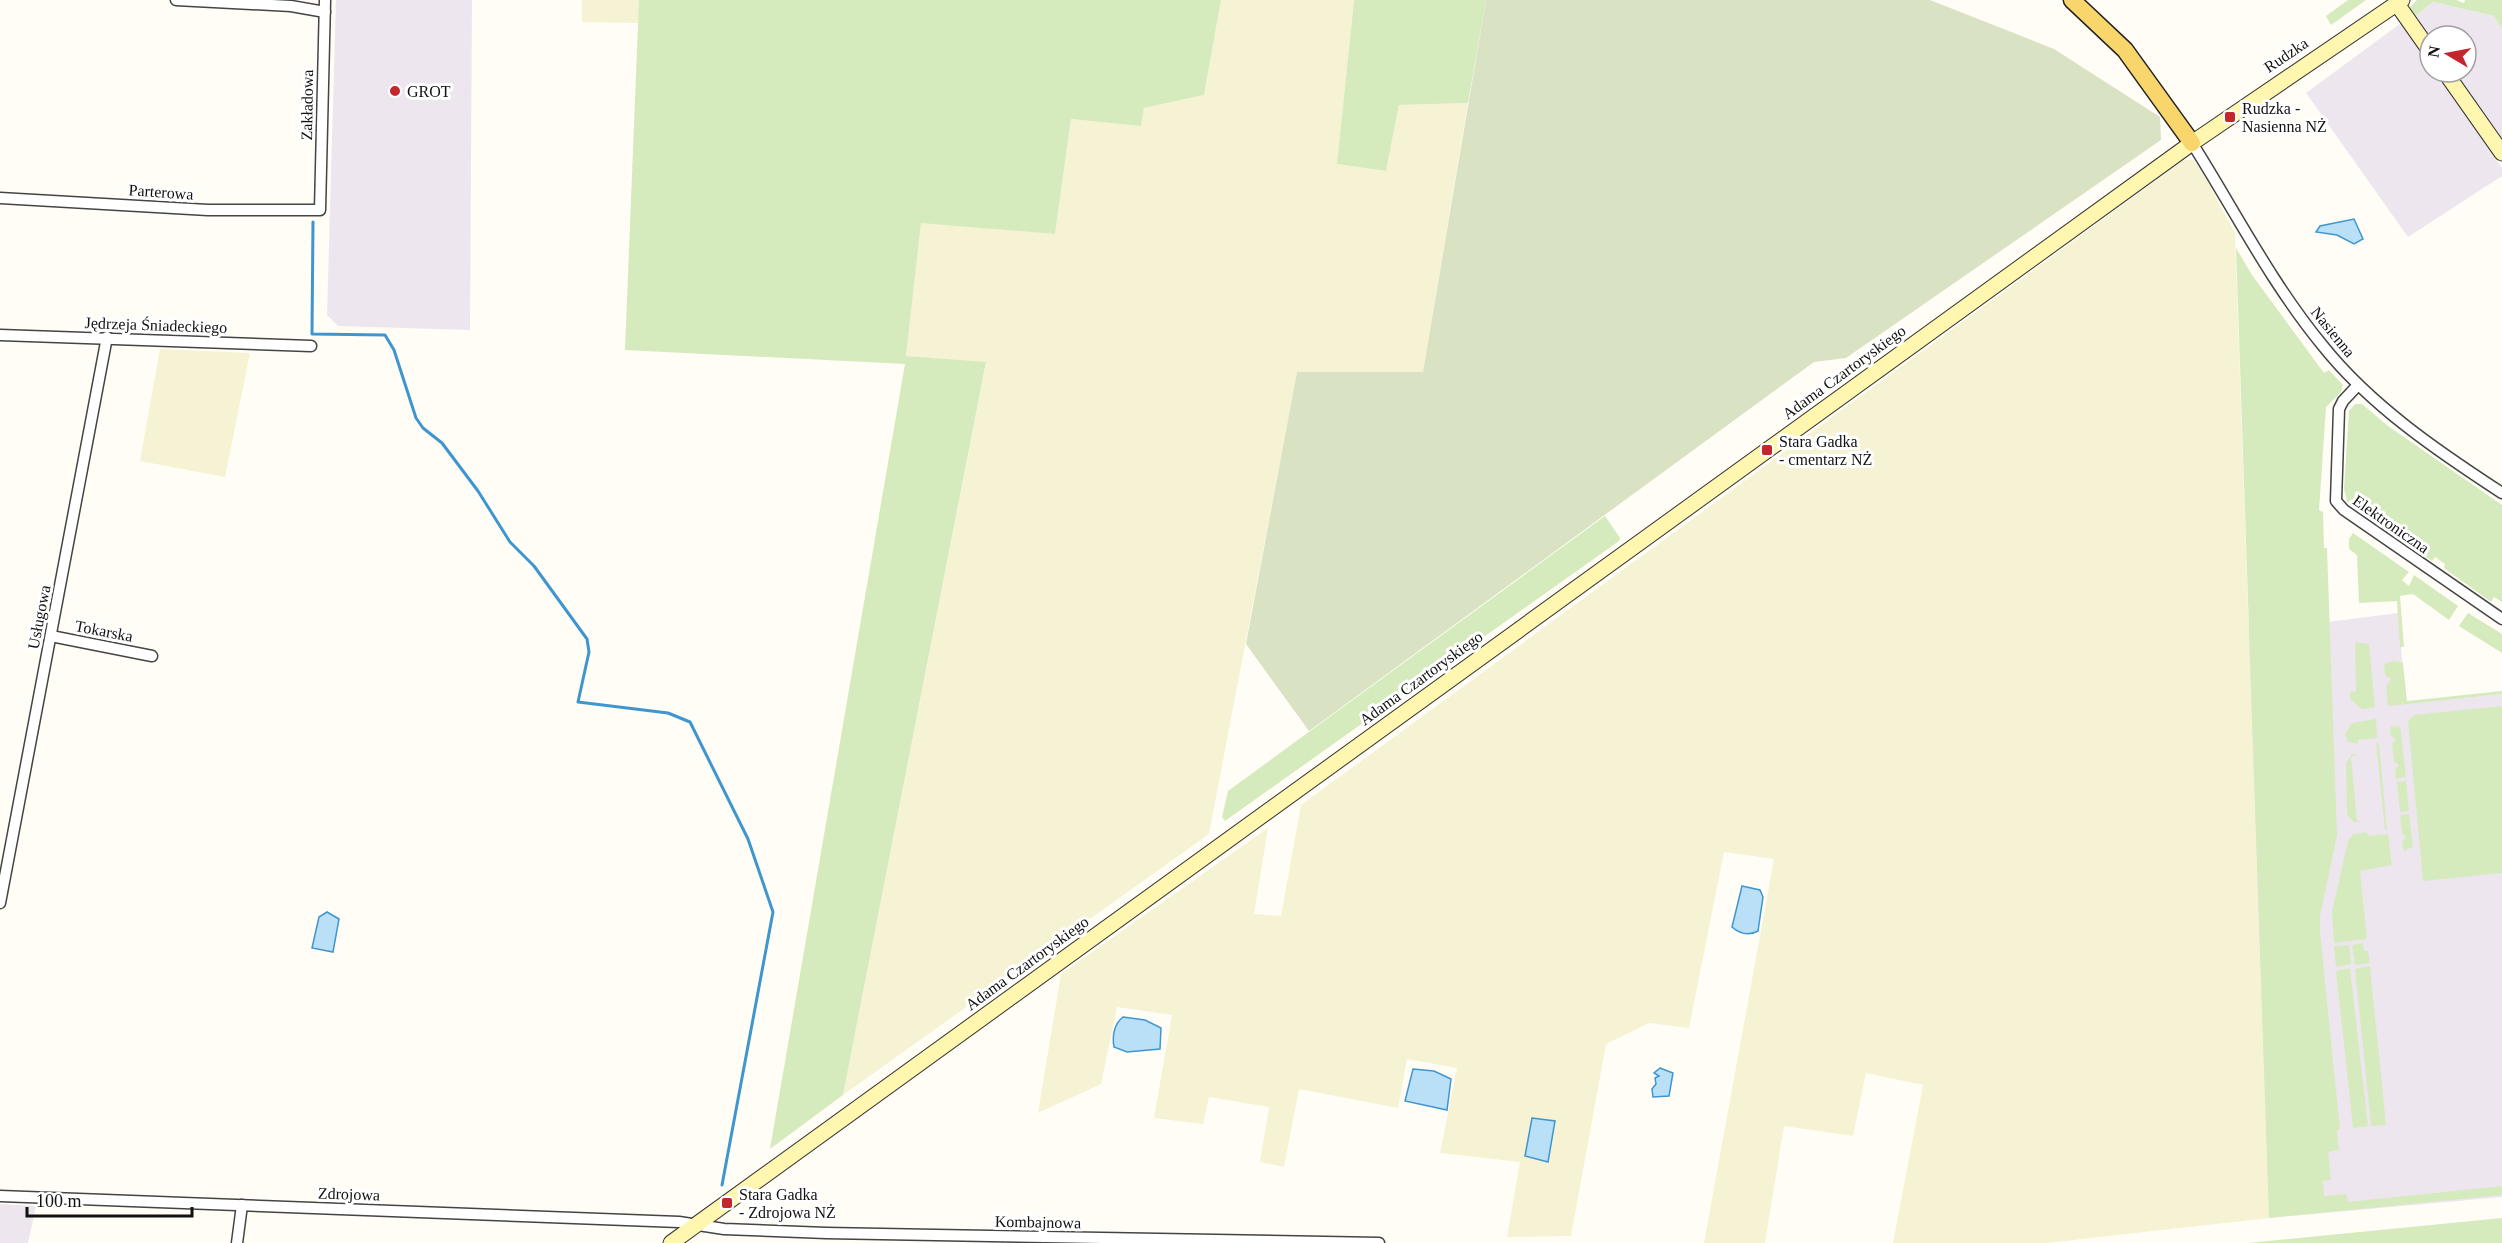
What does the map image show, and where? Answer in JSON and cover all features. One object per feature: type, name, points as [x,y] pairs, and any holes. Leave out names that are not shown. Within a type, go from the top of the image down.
[{"type":"main road","points":[[2072,0],[2125,50],[2192,143]]},
{"type":"street","points":[[176,0],[291,6],[325,12]]},
{"type":"street","name":"Zakładowa","points":[[320,210],[325,0]]},
{"type":"street","points":[[2400,2],[2418,31]]},
{"type":"street","name":"Rudzka","points":[[2192,143],[2400,2]]},
{"type":"street","points":[[2453,84],[2502,153]]},
{"type":"street","name":"Nasienna","points":[[2192,143],[2247,237],[2304,321],[2358,385],[2410,428],[2502,493]]},
{"type":"street","name":"Adama Czartoryskiego","points":[[671,1243],[2192,143]]},
{"type":"street","name":"Parterowa","points":[[0,198],[208,210],[320,210]]},
{"type":"street","name":"Jędrzeja Śniadeckiego","points":[[0,336],[108,337],[312,346]]},
{"type":"street","name":"Usługowa","points":[[0,903],[108,337]]},
{"type":"street","name":"Elektroniczna","points":[[2358,385],[2343,401],[2339,409],[2336,501],[2344,510],[2502,619]]},
{"type":"street","name":"Tokarska","points":[[51,636],[152,656]]},
{"type":"street","name":"Zdrojowa","points":[[0,1196],[679,1222],[696,1225]]},
{"type":"street","points":[[237,1243],[243,1205]]},
{"type":"street","name":"Kombajnowa","points":[[696,1225],[826,1233],[1379,1243]]},
{"type":"shaded area","points":[[336,0],[472,0],[470,330],[338,326],[327,315]]},
{"type":"shaded area","points":[[582,0],[639,0],[639,23],[582,22]]},
{"type":"shaded area","points":[[1221,0],[1354,0],[1337,164],[1386,171],[1399,105],[1468,103],[1423,372],[1297,373],[1209,834],[843,1095],[986,363],[906,356],[921,222],[1055,234],[1071,119],[1141,126],[1144,108],[1204,95]]},
{"type":"shaded area","points":[[2433,2],[2494,16],[2502,29],[2502,144],[2459,84],[2478,84],[2478,24],[2418,24],[2414,17]]},
{"type":"shaded area","points":[[2401,23],[2418,47],[2418,84],[2443,84],[2502,168],[2502,176],[2408,237],[2306,93]]},
{"type":"shaded area","points":[[2184,160],[2193,160],[2200,168],[2235,233],[2269,1218],[2047,1243],[1893,1243],[1923,1085],[1866,1073],[1853,1136],[1784,1126],[1765,1243],[1704,1243],[1774,859],[1724,852],[1689,1028],[1649,1023],[1606,1044],[1571,1236],[1507,1237],[1520,1162],[1440,1153],[1457,1068],[1407,1059],[1398,1108],[1299,1089],[1284,1167],[1260,1162],[1269,1107],[1209,1097],[1203,1124],[1154,1118],[1172,1015],[1117,1007],[1101,1084],[1038,1113],[1061,974],[1268,828],[1254,914],[1281,916],[1301,805]]},
{"type":"shaded area","points":[[160,349],[250,353],[225,477],[140,461]]},
{"type":"shaded area","points":[[2398,613],[2406,703],[2502,694],[2502,1197],[2269,1218],[2248,624],[2328,622]]},
{"type":"shaded area","points":[[0,1204],[36,1206],[28,1243],[0,1243]]},
{"type":"green space","points":[[639,0],[1221,0],[1204,95],[1144,108],[1141,126],[1071,119],[1055,234],[921,223],[906,356],[986,362],[843,1095],[770,1149],[905,364],[625,350]]},
{"type":"green space","points":[[1354,0],[1486,0],[1468,103],[1399,105],[1386,171],[1337,164]]},
{"type":"green space","points":[[1486,0],[1930,0],[2054,49],[2160,117],[2161,140],[1846,358],[1814,362],[1309,731],[1246,644],[1297,372],[1423,372]]},
{"type":"green space","points":[[2348,0],[2366,0],[2331,25],[2326,16]]},
{"type":"green space","points":[[2417,0],[2456,0],[2464,3],[2465,0],[2502,0],[2502,29],[2494,16],[2433,2],[2414,17],[2409,8]]},
{"type":"green space","points":[[2236,248],[2252,275],[2324,373],[2329,370],[2343,385],[2341,392],[2326,407],[2319,510],[2323,512],[2324,548],[2327,548],[2337,835],[2320,916],[2320,932],[2340,1129],[2337,1130],[2339,1150],[2328,1152],[2331,1180],[2323,1181],[2324,1196],[2346,1194],[2348,1202],[2502,1186],[2502,1195],[2269,1218]]},
{"type":"green space","points":[[2355,404],[2362,404],[2388,426],[2502,505],[2502,602],[2494,597],[2491,602],[2444,568],[2445,564],[2435,557],[2432,561],[2347,501],[2344,489],[2349,411]]},
{"type":"green space","points":[[1605,516],[1620,538],[1619,541],[1225,821],[1222,817],[1228,791]]},
{"type":"green space","points":[[2353,533],[2409,572],[2402,580],[2409,586],[2414,575],[2458,606],[2449,620],[2413,594],[2400,596],[2404,647],[2400,647],[2397,601],[2359,603],[2357,555],[2349,549],[2349,539]]},
{"type":"green space","points":[[2468,613],[2502,634],[2502,653],[2459,626]]},
{"type":"green space","points":[[2355,642],[2369,644],[2375,707],[2362,709],[2350,699],[2350,692],[2356,691]]},
{"type":"green space","points":[[2394,661],[2403,663],[2407,701],[2502,691],[2502,694],[2388,706],[2386,686],[2391,679],[2385,675],[2384,664]]},
{"type":"green space","points":[[2502,706],[2502,873],[2423,881],[2408,721],[2414,715]]},
{"type":"green space","points":[[2376,719],[2377,738],[2358,740],[2358,744],[2348,742],[2345,734],[2352,723]]},
{"type":"green space","points":[[2400,726],[2406,777],[2396,779],[2395,770],[2399,765],[2394,762],[2392,744],[2396,740],[2391,736],[2390,727]]},
{"type":"green space","points":[[2376,742],[2379,744],[2387,830],[2385,830]]},
{"type":"green space","points":[[2352,754],[2358,755],[2351,757],[2357,821],[2365,822],[2354,822],[2347,815],[2346,764]]},
{"type":"green space","points":[[2406,781],[2409,811],[2400,812],[2397,782]]},
{"type":"green space","points":[[2409,814],[2413,847],[2404,851],[2402,842],[2406,837],[2402,833],[2400,815]]},
{"type":"green space","points":[[2367,832],[2368,836],[2388,834],[2392,865],[2360,871],[2367,939],[2334,943],[2332,912],[2348,841],[2353,834]]},
{"type":"green space","points":[[2363,943],[2364,951],[2368,951],[2370,963],[2355,965],[2352,945]]},
{"type":"green space","points":[[2349,945],[2351,964],[2336,967],[2334,946]]},
{"type":"green space","points":[[2370,966],[2386,1125],[2371,1126],[2355,969]]},
{"type":"green space","points":[[2350,968],[2368,1126],[2353,1128],[2336,971]]},
{"type":"green space","points":[[2502,1218],[2502,1243],[2248,1243]]},
{"type":"water","points":[[2354,219],[2363,239],[2354,244],[2337,235],[2316,232],[2320,226]]},
{"type":"water","points":[[1742,886],[1760,890],[1763,897],[1758,931],[1748,934],[1741,933],[1732,927]]},
{"type":"water","points":[[327,912],[339,919],[333,952],[312,948],[319,917]]},
{"type":"water","points":[[1123,1017],[1145,1020],[1161,1028],[1160,1049],[1127,1052],[1114,1047],[1114,1030]]},
{"type":"water","points":[[1660,1068],[1673,1073],[1669,1096],[1653,1097],[1652,1089],[1656,1084],[1655,1078],[1659,1076],[1654,1073]]},
{"type":"water","points":[[1413,1069],[1434,1071],[1451,1079],[1447,1110],[1405,1101]]},
{"type":"water","points":[[1532,1118],[1555,1121],[1548,1162],[1525,1156]]},
{"type":"waterway","points":[[313,222],[312,334],[385,335],[394,350],[416,418],[423,428],[442,443],[478,491],[510,542],[534,566],[587,639],[589,652],[578,702],[668,713],[690,722],[748,839],[773,912],[722,1185]]},
{"type":"place","name":"GROT","points":[[395,91]]},
{"type":"place","name":"Rudzka - Nasienna NŻ","points":[[2230,117]]},
{"type":"place","name":"Stara Gadka - cmentarz NŻ","points":[[1767,450]]},
{"type":"place","name":"Stara Gadka - Zdrojowa NŻ","points":[[727,1203]]}]
